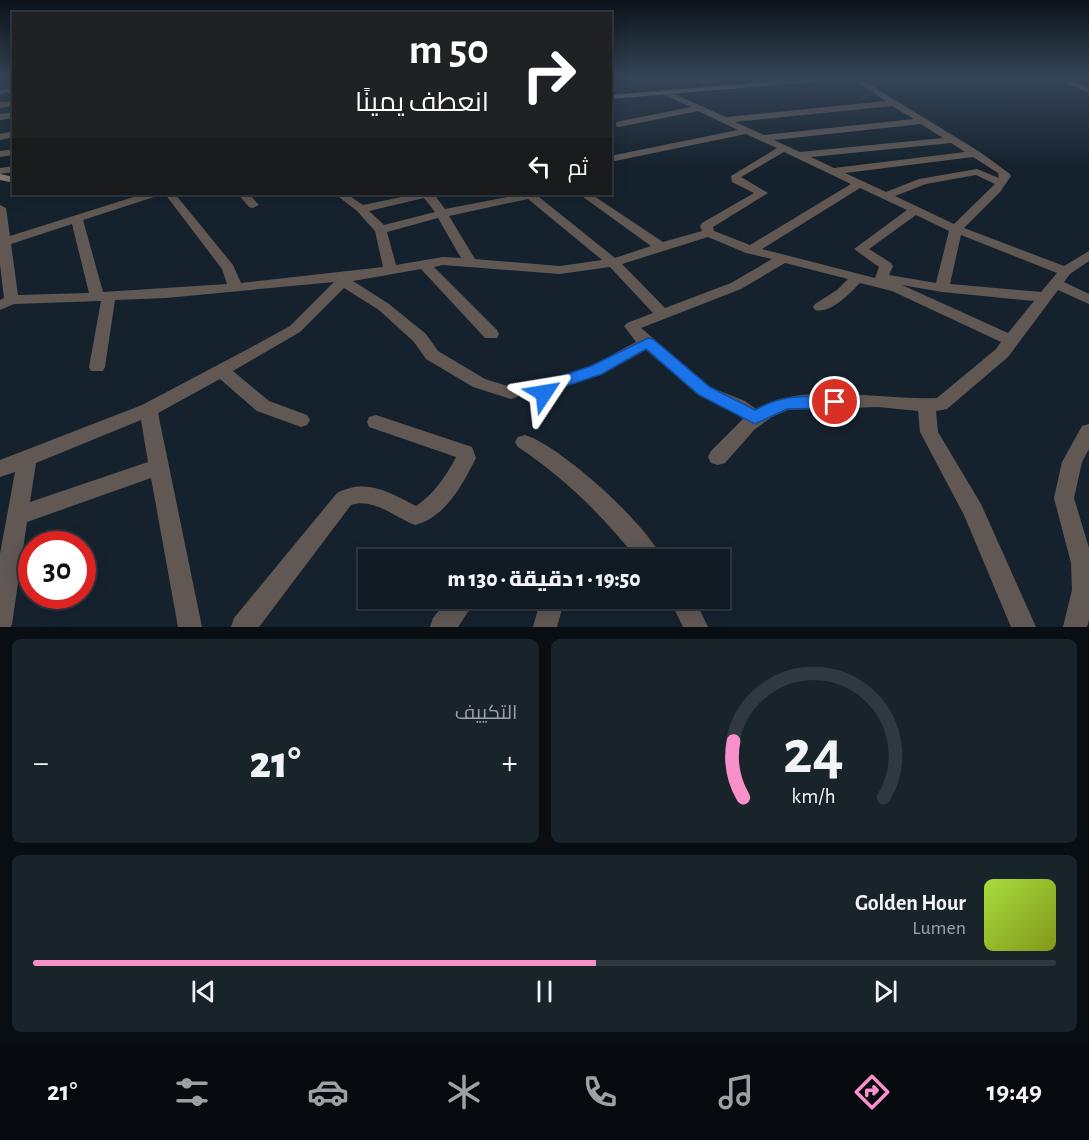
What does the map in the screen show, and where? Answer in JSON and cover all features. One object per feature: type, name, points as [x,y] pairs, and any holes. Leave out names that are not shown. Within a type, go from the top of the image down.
[{"type":"street","points":[[725,120],[852,107]]},
{"type":"street","points":[[902,107],[1002,171],[1006,176],[1002,183],[956,229],[942,288]]},
{"type":"street","points":[[619,124],[700,108],[956,229],[1065,272]]},
{"type":"street","points":[[612,159],[744,129],[862,114]]},
{"type":"street","points":[[762,138],[923,121]]},
{"type":"street","points":[[798,155],[954,140]]},
{"type":"street","points":[[708,233],[705,228],[708,224],[762,192],[736,180],[736,176],[784,148]]},
{"type":"street","points":[[831,171],[976,154]]},
{"type":"street","points":[[886,196],[923,181],[977,172],[1002,183]]},
{"type":"street","points":[[751,250],[859,184]]},
{"type":"street","points":[[2,242],[150,195]]},
{"type":"street","points":[[171,195],[228,268],[233,277],[234,286]]},
{"type":"street","points":[[244,195],[253,205]]},
{"type":"street","points":[[341,195],[361,209],[381,230],[390,268]]},
{"type":"street","points":[[361,209],[423,195]]},
{"type":"street","points":[[428,195],[470,263]]},
{"type":"street","points":[[381,230],[528,195]]},
{"type":"street","points":[[534,195],[613,264],[662,313]]},
{"type":"street","points":[[585,195],[662,247]]},
{"type":"street","points":[[0,210],[5,303],[103,295],[166,294],[234,286],[347,278],[390,268],[443,261],[551,270],[613,264],[708,233],[751,250],[858,277],[942,288],[1043,297]]},
{"type":"street","points":[[881,279],[886,266],[860,249],[915,210]]},
{"type":"street","points":[[76,218],[103,295],[97,367]]},
{"type":"street","points":[[718,457],[755,418],[774,406],[787,403],[878,401],[941,404],[1002,353],[1055,283],[1065,272],[1089,255]]},
{"type":"street","points":[[755,418],[739,406],[704,391],[635,332],[632,326],[736,286],[784,258]]},
{"type":"street","points":[[424,264],[491,334]]},
{"type":"street","points":[[820,307],[842,293],[858,277]]},
{"type":"street","points":[[0,469],[148,410],[254,353],[295,329],[347,278]]},
{"type":"street","points":[[347,278],[420,338],[432,355],[479,383],[511,393]]},
{"type":"street","points":[[881,279],[1011,339]]},
{"type":"street","points":[[1055,283],[1089,300]]},
{"type":"street","points":[[544,393],[564,380],[597,370],[648,342]]},
{"type":"street","points":[[221,370],[263,406],[301,420]]},
{"type":"street","points":[[926,405],[929,432],[973,511],[1024,627]]},
{"type":"street","points":[[148,410],[190,627]]},
{"type":"street","points":[[243,627],[344,499],[358,493],[368,495],[415,516],[422,516],[430,509],[466,458],[465,452],[376,422]]},
{"type":"street","points":[[1075,627],[1084,590],[1082,563],[1064,498],[1072,462],[1089,431]]},
{"type":"street","points":[[525,442],[556,460],[572,474],[642,549]]},
{"type":"street","points":[[0,624],[27,458]]},
{"type":"street","points":[[17,516],[159,467]]},
{"type":"street","points":[[442,627],[456,609]]},
{"type":"street","points":[[545,627],[550,609]]},
{"type":"street","points":[[687,609],[696,627]]},
{"type":"route","points":[[544,393],[569,377],[597,370],[648,342],[704,391],[739,406],[755,418],[774,406],[787,403],[835,402]]}]
